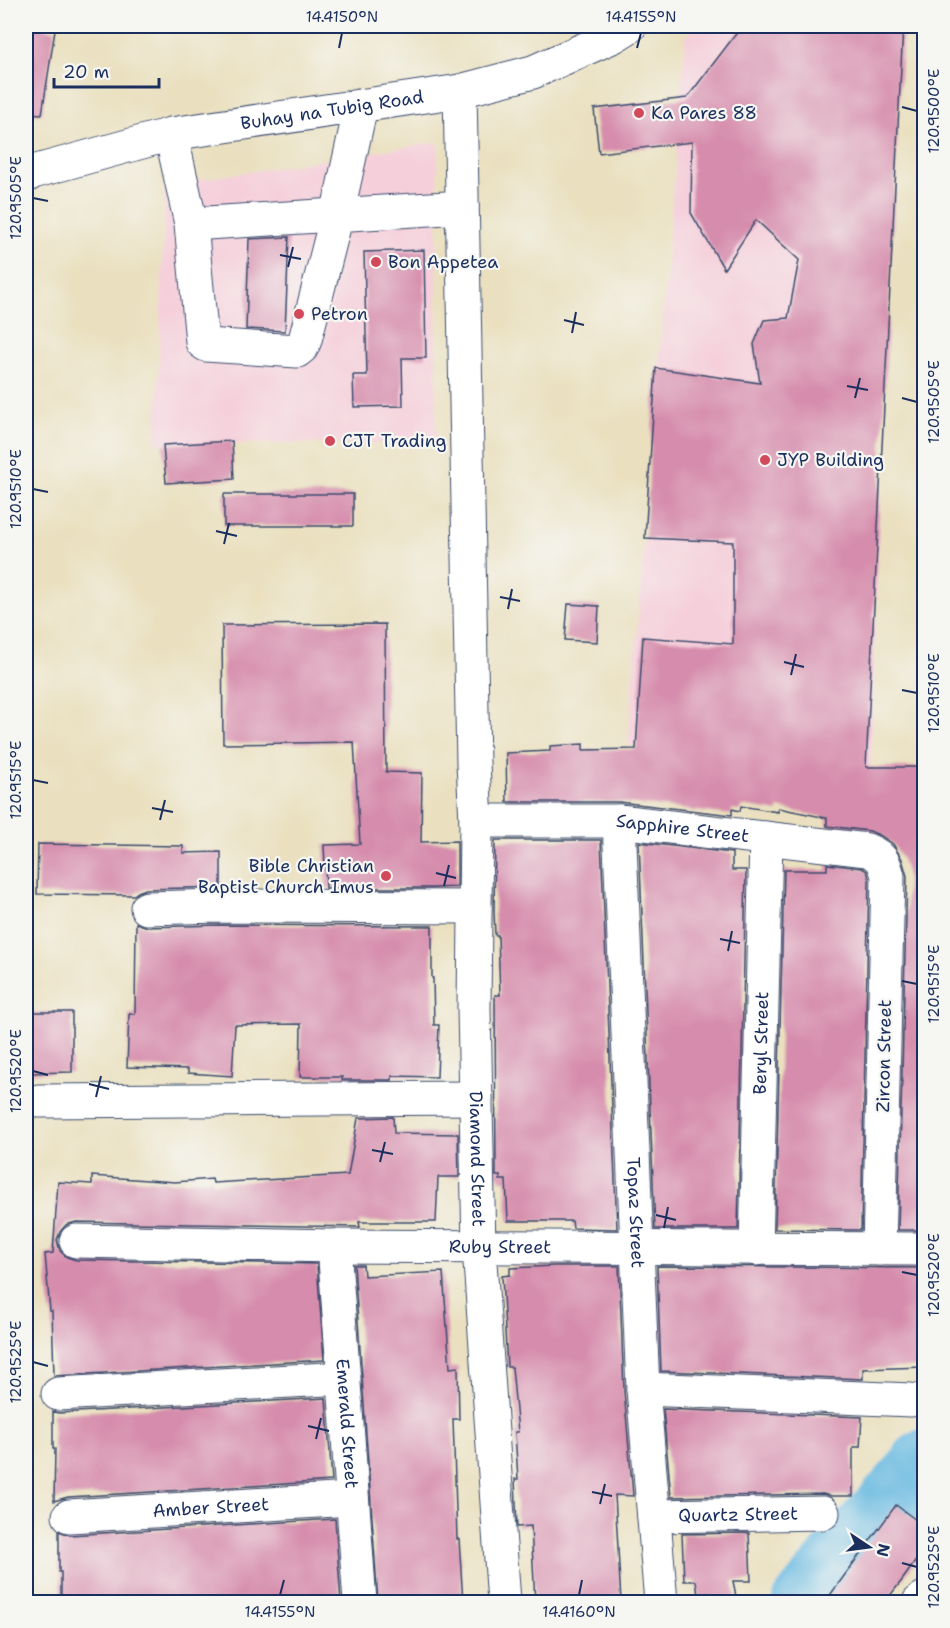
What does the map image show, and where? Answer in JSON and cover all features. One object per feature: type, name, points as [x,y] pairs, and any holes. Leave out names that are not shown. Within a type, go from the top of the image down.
[{"type":"street","name":"Buhay na Tubig Road","points":[[26,176],[33,172],[171,134],[460,91],[533,72],[614,36],[630,26]]},
{"type":"street","name":"Diamond Street","points":[[460,91],[476,821],[476,1098],[479,1248],[504,1602]]},
{"type":"street","points":[[171,134],[191,224],[202,342],[206,345],[297,351],[304,340],[337,215],[361,106]]},
{"type":"street","points":[[191,224],[462,207]]},
{"type":"street","name":"Sapphire Street","points":[[476,821],[619,821],[867,850],[877,854],[884,862]]},
{"type":"street","name":"Topaz Street","points":[[619,821],[643,1389],[661,1602]]},
{"type":"street","name":"Beryl Street","points":[[756,1249],[766,838]]},
{"type":"street","name":"Zircon Street","points":[[879,1249],[888,892],[888,876],[884,862]]},
{"type":"street","points":[[147,908],[475,907]]},
{"type":"street","points":[[39,1101],[476,1098]]},
{"type":"street","name":"Ruby Street","points":[[76,1241],[479,1248],[924,1249]]},
{"type":"street","name":"Emerald Street","points":[[334,1246],[360,1602]]},
{"type":"street","points":[[58,1394],[344,1378]]},
{"type":"street","points":[[643,1389],[911,1400]]},
{"type":"street","name":"Amber Street","points":[[69,1516],[352,1499]]},
{"type":"street","name":"Quartz Street","points":[[654,1516],[823,1513]]},
{"type":"street","points":[[919,1602],[924,1598]]},
{"type":"shaded area","name":"JYP Building","points":[[697,26],[897,26],[870,780],[628,744],[685,37]]},
{"type":"shaded area","name":"Petron","points":[[438,142],[436,443],[156,444],[165,185]]},
{"type":"building","points":[[26,26],[55,30],[42,114],[26,113]]},
{"type":"building","name":"JYP Building","points":[[742,26],[903,26],[866,767],[924,767],[924,1230],[898,1230],[907,876],[902,859],[893,844],[870,831],[827,826],[827,818],[778,808],[778,812],[741,806],[740,811],[732,809],[732,815],[619,802],[507,802],[506,753],[550,751],[550,746],[583,744],[583,750],[636,749],[643,637],[733,644],[733,542],[645,538],[656,368],[760,383],[754,344],[764,320],[788,318],[799,260],[756,220],[724,269],[691,213],[692,142],[599,153],[594,109],[687,98]]},
{"type":"building","points":[[289,237],[285,331],[246,329],[249,239]]},
{"type":"building","points":[[424,250],[426,358],[402,358],[403,406],[354,407],[353,375],[367,375],[364,252]]},
{"type":"building","points":[[232,441],[234,479],[166,483],[163,445]]},
{"type":"building","points":[[224,494],[353,494],[353,526],[224,526]]},
{"type":"building","points":[[568,604],[599,606],[597,642],[565,640]]},
{"type":"building","points":[[385,624],[386,772],[422,773],[421,842],[457,841],[457,887],[326,888],[324,845],[360,844],[354,742],[223,744],[222,625]]},
{"type":"building","points":[[495,840],[601,840],[617,1229],[573,1228],[572,1221],[508,1221],[506,1180],[500,1180],[500,1176],[496,1176],[495,995],[500,995],[498,935],[495,935],[494,912]]},
{"type":"building","points":[[639,842],[732,853],[732,870],[746,870],[738,1229],[655,1229]]},
{"type":"building","points":[[38,844],[183,846],[183,853],[221,852],[221,887],[146,889],[134,895],[37,894]]},
{"type":"building","points":[[827,864],[862,868],[867,871],[869,878],[861,1230],[775,1229],[784,870],[827,870]]},
{"type":"building","points":[[136,923],[148,927],[432,926],[434,1025],[439,1025],[437,1077],[392,1076],[392,1080],[342,1080],[342,1077],[300,1077],[301,1024],[235,1025],[232,1076],[188,1073],[188,1069],[127,1067],[129,1014],[135,1014]]},
{"type":"building","points":[[26,1012],[72,1012],[72,1072],[26,1073]]},
{"type":"building","points":[[393,1117],[394,1133],[458,1134],[459,1177],[438,1177],[436,1222],[359,1222],[360,1227],[76,1222],[66,1225],[57,1240],[60,1251],[76,1260],[317,1264],[324,1360],[54,1376],[52,1311],[50,1311],[45,1254],[53,1253],[58,1182],[92,1184],[92,1176],[175,1182],[212,1179],[213,1183],[348,1175],[358,1118]]},
{"type":"building","points":[[354,1265],[363,1265],[364,1276],[443,1272],[450,1368],[458,1367],[459,1419],[453,1419],[457,1539],[459,1539],[463,1602],[378,1602]]},
{"type":"building","points":[[619,1266],[624,1391],[633,1496],[615,1495],[621,1602],[535,1602],[531,1526],[517,1527],[515,1479],[518,1479],[515,1432],[518,1432],[512,1367],[507,1367],[502,1276],[510,1275],[510,1268]]},
{"type":"building","points":[[657,1266],[924,1268],[924,1367],[863,1369],[863,1379],[661,1371]]},
{"type":"building","points":[[326,1398],[332,1481],[68,1497],[54,1501],[53,1412]]},
{"type":"building","points":[[663,1409],[862,1417],[860,1447],[853,1447],[853,1496],[823,1494],[671,1497]]},
{"type":"building","points":[[896,1505],[924,1526],[924,1549],[903,1579],[885,1602],[825,1602]]},
{"type":"building","points":[[335,1519],[341,1602],[61,1602],[59,1531],[70,1535]]},
{"type":"building","points":[[749,1533],[751,1581],[733,1581],[737,1602],[699,1602],[696,1581],[684,1581],[682,1534]]},
{"type":"waterway","points":[[804,1602],[924,1460]]},
{"type":"place","name":"Ka Pares 88","points":[[639,113]]},
{"type":"place","name":"Bon Appetea","points":[[376,262]]},
{"type":"place","name":"Petron","points":[[299,314]]},
{"type":"place","name":"CJT Trading","points":[[330,441]]},
{"type":"place","name":"JYP Building","points":[[765,460]]},
{"type":"place","name":"Bible Christian Baptist Church Imus","points":[[386,876]]}]
